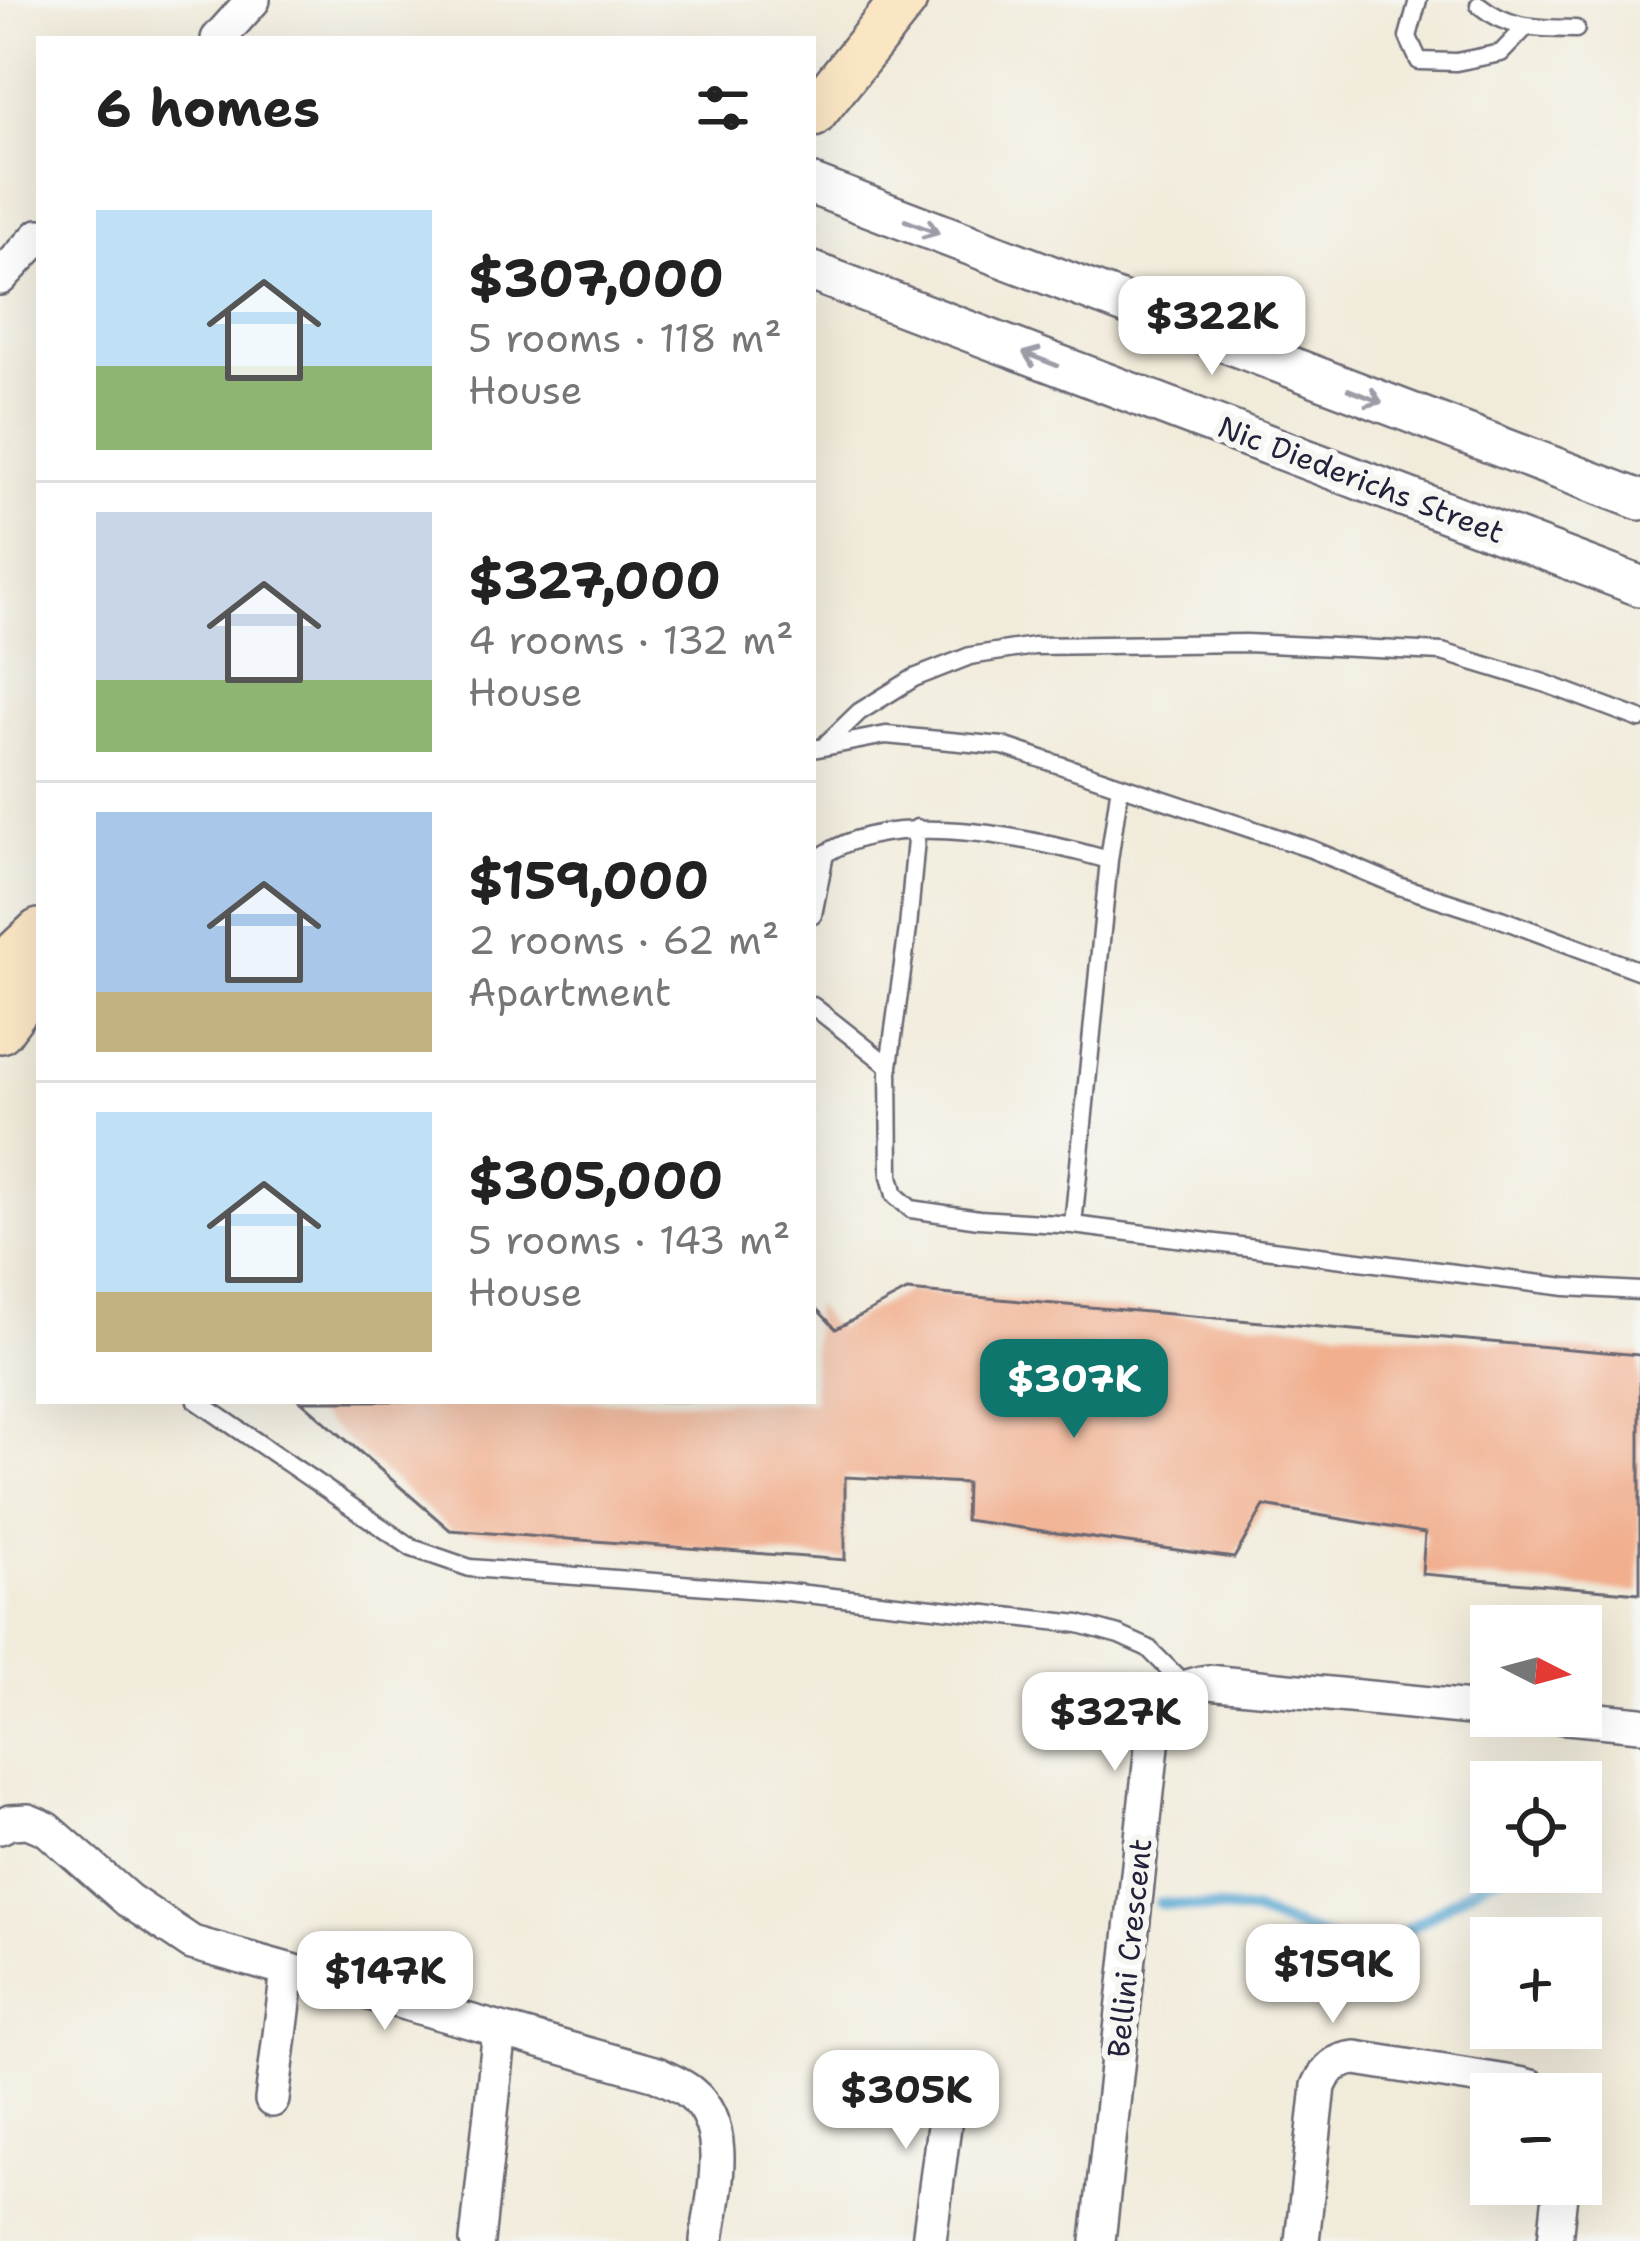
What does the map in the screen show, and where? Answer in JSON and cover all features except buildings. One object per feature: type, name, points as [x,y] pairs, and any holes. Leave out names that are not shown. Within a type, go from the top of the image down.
[{"type":"main road","points":[[816,110],[904,0]]},
{"type":"main road","points":[[0,969],[36,935]]},
{"type":"main road","points":[[0,1030],[36,981]]},
{"type":"street","points":[[816,186],[1640,500]]},
{"type":"street","points":[[0,278],[36,239]]},
{"type":"street","name":"Nic Diederichs Street","points":[[816,273],[1640,586]]},
{"type":"street","points":[[1567,472],[1640,513]]},
{"type":"street","points":[[1185,1685],[1208,1682],[1470,1707]]},
{"type":"street","name":"Bellini Crescent","points":[[1098,2241],[1154,1737],[1170,1696],[1185,1685]]},
{"type":"street","points":[[1602,1720],[1640,1724]]},
{"type":"street","points":[[0,1827],[28,1821],[47,1828],[128,1900],[192,1943],[657,2074],[693,2094],[710,2118],[718,2152],[707,2241]]},
{"type":"street","points":[[272,2100],[288,1970]]},
{"type":"street","points":[[477,2241],[500,2030]]},
{"type":"street","points":[[1302,2241],[1318,2086],[1324,2073],[1343,2060],[1356,2058],[1470,2076]]},
{"type":"street","points":[[929,2241],[951,2072]]},
{"type":"street","points":[[1555,2241],[1559,2205]]},
{"type":"lane","points":[[1418,0],[1408,37],[1418,61],[1456,62],[1501,53],[1526,27]]},
{"type":"lane","points":[[1479,5],[1498,20],[1526,27],[1576,29]]},
{"type":"lane","points":[[819,747],[860,712],[914,678],[970,656],[1034,646],[1246,643],[1442,652],[1640,718]]},
{"type":"lane","points":[[819,747],[886,735],[1003,746],[1311,849],[1400,886],[1640,970]]},
{"type":"lane","points":[[1073,1225],[1108,860],[1120,785]]},
{"type":"lane","points":[[816,900],[825,854],[845,841],[917,828],[1054,844],[1108,860]]},
{"type":"lane","points":[[917,828],[889,1066],[887,1127],[895,1195],[911,1209],[1566,1287],[1640,1291]]},
{"type":"lane","points":[[816,1008],[889,1066]]},
{"type":"lane","points":[[201,1404],[412,1548],[470,1568],[788,1592],[1079,1624],[1148,1648],[1185,1685]]},
{"type":"waterway","points":[[1160,1903],[1253,1912],[1339,1943],[1366,1942],[1398,1936],[1470,1890]]}]
